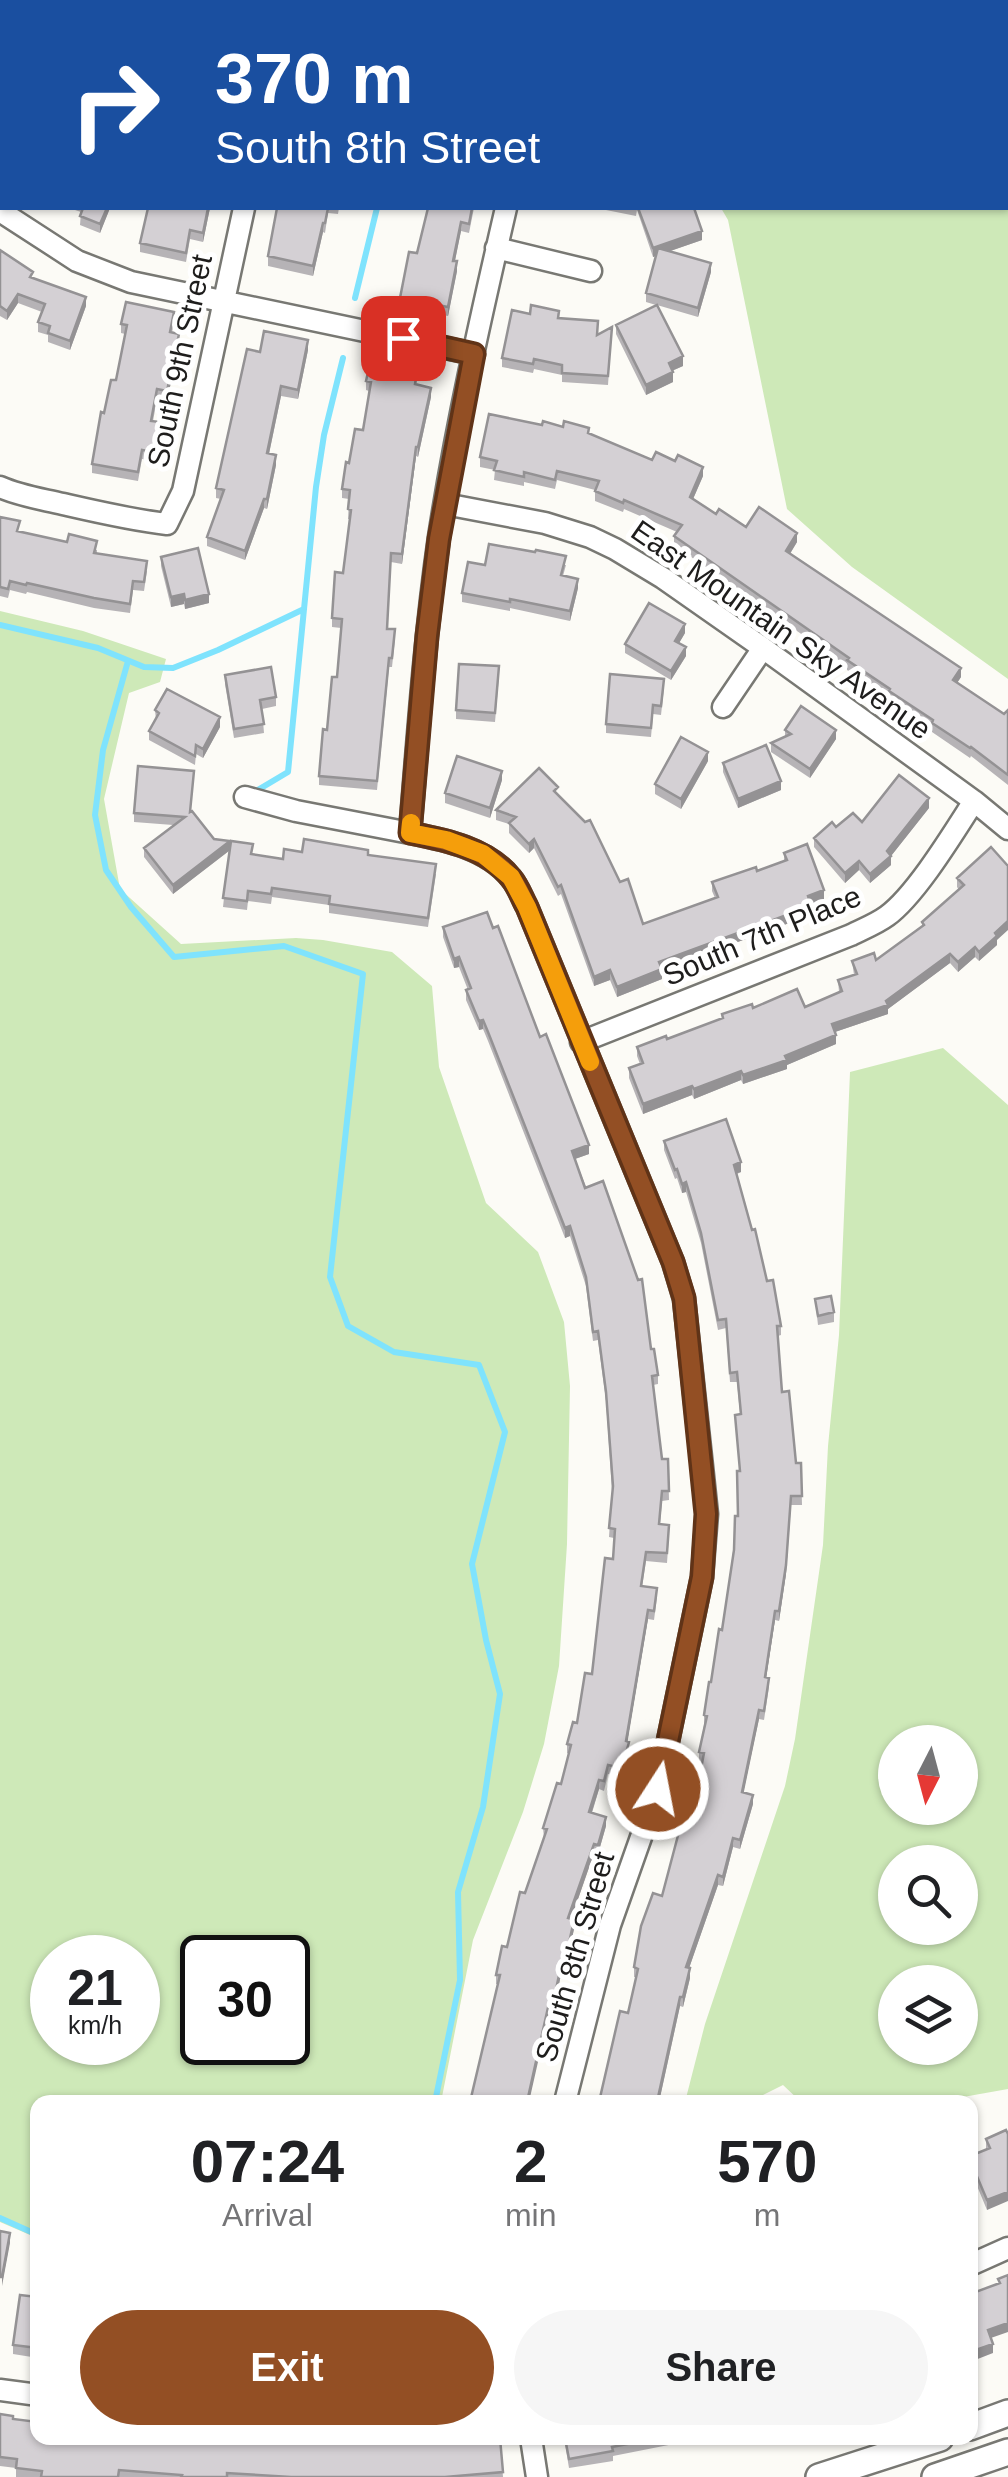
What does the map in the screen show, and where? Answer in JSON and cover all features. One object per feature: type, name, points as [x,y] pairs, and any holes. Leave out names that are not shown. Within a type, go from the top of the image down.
[{"type":"street","name":"South 9th Street","points":[[0,487],[168,524],[183,492],[244,210]]},
{"type":"street","points":[[410,833],[427,636],[445,504],[506,210]]},
{"type":"street","points":[[0,211],[77,261],[131,282],[474,354]]},
{"type":"street","points":[[496,248],[592,270]]},
{"type":"street","name":"East Mountain Sky Avenue","points":[[445,504],[545,523],[590,537],[663,578],[1008,829]]},
{"type":"street","points":[[724,707],[763,648]]},
{"type":"street","name":"South 8th Street","points":[[245,796],[446,840],[483,854],[511,877],[527,907],[673,1262],[684,1298],[706,1514],[702,1577],[658,1789],[610,1925],[566,2095]]},
{"type":"street","name":"South 7th Place","points":[[582,1042],[851,935],[888,916],[930,868],[974,801]]},
{"type":"street","points":[[978,2261],[1008,2248]]},
{"type":"street","points":[[0,2390],[30,2394]]},
{"type":"street","points":[[978,2424],[1008,2413]]},
{"type":"street","points":[[532,2445],[536,2477]]},
{"type":"street","points":[[820,2477],[918,2445]]},
{"type":"street","points":[[935,2477],[1008,2452]]},
{"type":"green space","points":[[722,210],[1008,210],[1008,679],[852,567],[787,509],[728,220]]},
{"type":"green space","points":[[0,611],[83,631],[166,659],[160,682],[129,693],[104,799],[120,889],[181,944],[323,940],[392,952],[432,986],[439,1067],[486,1203],[538,1252],[564,1322],[570,1386],[567,1544],[559,1666],[544,1744],[523,1812],[473,1940],[442,2095],[30,2095],[30,2235],[0,2222]]},
{"type":"green space","points":[[943,1048],[1008,1105],[1008,2089],[974,2095],[794,2095],[783,2085],[763,2095],[687,2095],[705,2024],[785,1786],[823,1545],[839,1335],[850,1072]]},
{"type":"building","points":[[82,210],[106,210],[100,224],[80,216]]},
{"type":"building","points":[[148,210],[208,210],[203,233],[190,230],[186,253],[140,243]]},
{"type":"building","points":[[277,210],[328,210],[313,266],[268,256]]},
{"type":"building","points":[[428,210],[472,210],[469,224],[461,222],[448,307],[400,298],[409,252],[417,253]]},
{"type":"building","points":[[639,210],[695,210],[702,231],[653,248]]},
{"type":"building","points":[[658,248],[711,263],[698,308],[646,293]]},
{"type":"building","points":[[0,250],[33,272],[30,277],[86,297],[70,341],[48,333],[50,326],[38,322],[45,304],[18,294],[7,311],[0,306]]},
{"type":"building","points":[[126,302],[174,312],[170,332],[179,334],[167,391],[157,389],[151,421],[160,422],[154,452],[142,450],[138,472],[92,464],[101,412],[104,413],[111,380],[116,380],[127,325],[121,324]]},
{"type":"building","points":[[531,305],[559,311],[558,318],[598,321],[597,335],[612,327],[608,376],[562,373],[562,365],[502,358],[512,310],[530,314]]},
{"type":"building","points":[[657,305],[683,356],[669,363],[673,372],[646,385],[616,325]]},
{"type":"building","points":[[264,331],[308,340],[298,390],[281,386],[267,453],[276,455],[267,499],[245,551],[207,537],[224,490],[216,488],[247,349],[260,352]]},
{"type":"building","points":[[372,355],[418,365],[415,384],[431,388],[416,447],[402,554],[391,553],[387,629],[395,629],[377,781],[319,776],[332,677],[337,677],[342,619],[332,618],[335,572],[343,573],[351,510],[350,490],[342,489],[355,429],[363,430]]},
{"type":"building","points":[[489,414],[563,427],[564,421],[589,428],[588,433],[652,460],[656,452],[675,461],[678,455],[703,467],[690,497],[716,514],[719,509],[746,527],[759,507],[797,533],[786,551],[961,668],[953,680],[1004,714],[1008,710],[1008,775],[674,536],[682,525],[595,491],[599,481],[557,471],[555,480],[494,470],[497,461],[480,457]]},
{"type":"building","points":[[0,517],[20,521],[17,531],[67,542],[69,534],[97,541],[94,553],[147,561],[144,582],[133,581],[130,604],[27,583],[10,581],[8,589],[0,587]]},
{"type":"building","points":[[489,544],[566,556],[561,575],[578,579],[570,611],[462,593],[468,562],[485,565]]},
{"type":"building","points":[[198,548],[209,594],[185,600],[184,594],[171,597],[161,557]]},
{"type":"building","points":[[649,603],[685,624],[675,641],[686,647],[671,671],[625,644]]},
{"type":"building","points":[[459,664],[499,666],[495,713],[456,710]]},
{"type":"building","points":[[271,667],[276,697],[260,700],[264,724],[234,729],[225,675]]},
{"type":"building","points":[[610,674],[664,679],[661,706],[653,705],[651,728],[606,724]]},
{"type":"building","points":[[167,689],[220,717],[203,749],[196,745],[195,756],[149,731]]},
{"type":"building","points":[[801,706],[836,730],[810,769],[771,743],[791,734],[785,730]]},
{"type":"building","points":[[681,737],[708,752],[681,799],[655,784]]},
{"type":"building","points":[[766,745],[781,781],[738,799],[723,763]]},
{"type":"building","points":[[457,756],[502,771],[490,808],[445,793]]},
{"type":"building","points":[[138,766],[194,771],[190,812],[214,839],[230,841],[173,885],[144,848],[185,817],[134,813]]},
{"type":"building","points":[[539,768],[558,787],[554,791],[585,822],[590,820],[620,882],[628,879],[643,924],[718,897],[712,882],[787,860],[784,853],[807,844],[824,890],[808,896],[811,906],[659,962],[662,969],[617,987],[610,970],[594,977],[561,885],[558,887],[534,839],[529,844],[509,823],[516,817],[496,810]]},
{"type":"building","points":[[899,775],[929,798],[887,851],[891,856],[870,874],[859,861],[845,873],[814,838],[832,822],[836,827],[853,813],[862,822]]},
{"type":"building","points":[[304,839],[368,850],[368,855],[436,864],[428,918],[329,904],[330,896],[272,888],[271,894],[248,891],[247,901],[223,898],[231,841],[253,844],[251,854],[283,859],[284,849],[302,852]]},
{"type":"building","points":[[991,847],[1008,866],[1008,921],[979,952],[975,947],[958,962],[950,954],[886,1001],[888,1005],[832,1024],[836,1035],[785,1056],[787,1060],[643,1104],[629,1068],[643,1063],[637,1047],[797,989],[805,1007],[842,991],[838,980],[857,974],[852,961],[874,953],[876,960],[924,925],[922,922],[964,885],[957,878]]},
{"type":"building","points":[[487,912],[493,928],[498,926],[540,1037],[546,1034],[589,1145],[572,1151],[585,1188],[603,1181],[638,1280],[642,1279],[658,1375],[652,1376],[662,1459],[668,1459],[669,1491],[662,1491],[659,1524],[669,1525],[667,1553],[646,1552],[641,1586],[657,1588],[654,1611],[648,1610],[626,1741],[629,1742],[622,1768],[608,1765],[604,1781],[599,1780],[589,1812],[606,1817],[568,1918],[574,1920],[567,1952],[564,1951],[553,2004],[549,2003],[529,2095],[472,2095],[500,1975],[496,1975],[502,1946],[507,1947],[520,1892],[525,1893],[547,1829],[543,1828],[557,1783],[561,1784],[585,1673],[592,1674],[605,1558],[613,1559],[615,1529],[609,1528],[613,1486],[606,1392],[586,1277],[570,1226],[565,1228],[488,1032],[466,990],[471,988],[459,957],[454,959],[443,927]]},
{"type":"building","points":[[726,1119],[741,1162],[734,1165],[752,1230],[755,1229],[767,1281],[773,1280],[781,1326],[777,1326],[782,1392],[789,1391],[796,1463],[801,1463],[802,1496],[791,1496],[786,1565],[765,1677],[769,1678],[764,1711],[759,1710],[742,1792],[753,1795],[740,1840],[733,1838],[723,1877],[718,1875],[686,1967],[690,1968],[659,2095],[601,2095],[620,2011],[628,2013],[638,1969],[634,1967],[641,1926],[653,1893],[662,1896],[685,1797],[695,1800],[704,1753],[699,1752],[707,1716],[704,1715],[719,1629],[722,1630],[738,1516],[740,1471],[735,1415],[741,1414],[737,1372],[730,1373],[726,1319],[718,1320],[701,1233],[686,1182],[682,1184],[664,1141]]},
{"type":"building","points":[[831,1296],[834,1312],[818,1316],[815,1299]]},
{"type":"building","points":[[1006,2130],[1008,2134],[1008,2192],[987,2200],[978,2179],[978,2153],[990,2148],[986,2139]]},
{"type":"building","points":[[0,2231],[10,2233],[2,2277],[0,2277]]},
{"type":"building","points":[[1008,2275],[1008,2323],[988,2330],[993,2344],[978,2349],[978,2291],[1000,2283],[998,2279]]},
{"type":"building","points":[[20,2295],[30,2296],[30,2347],[13,2345]]},
{"type":"building","points":[[0,2414],[30,2421],[30,2445],[501,2445],[503,2472],[445,2477],[227,2473],[227,2477],[181,2477],[119,2470],[118,2477],[41,2477],[42,2471],[16,2468],[17,2459],[0,2457]]},
{"type":"building","points":[[566,2445],[622,2445],[612,2447],[613,2451],[569,2459]]},
{"type":"waterway","points":[[355,298],[377,210]]},
{"type":"waterway","points":[[251,794],[288,772],[316,487],[343,358]]},
{"type":"waterway","points":[[0,625],[98,648],[144,667],[173,668],[304,609]]},
{"type":"waterway","points":[[128,661],[103,750],[95,815],[106,870],[131,907],[174,957],[284,946],[363,974],[330,1277],[348,1326],[394,1352],[479,1365],[505,1432],[472,1564],[500,1694],[483,1807],[458,1892],[460,1980],[436,2095]]},
{"type":"waterway","points":[[0,2218],[30,2231]]},
{"type":"slow traffic","points":[[411,823],[410,833],[446,840],[483,854],[511,877],[590,1062]]},
{"type":"route","points":[[403,338],[474,354],[439,539],[410,833],[446,840],[483,854],[511,877],[527,907],[673,1262],[684,1298],[706,1514],[702,1577],[658,1789]]}]
